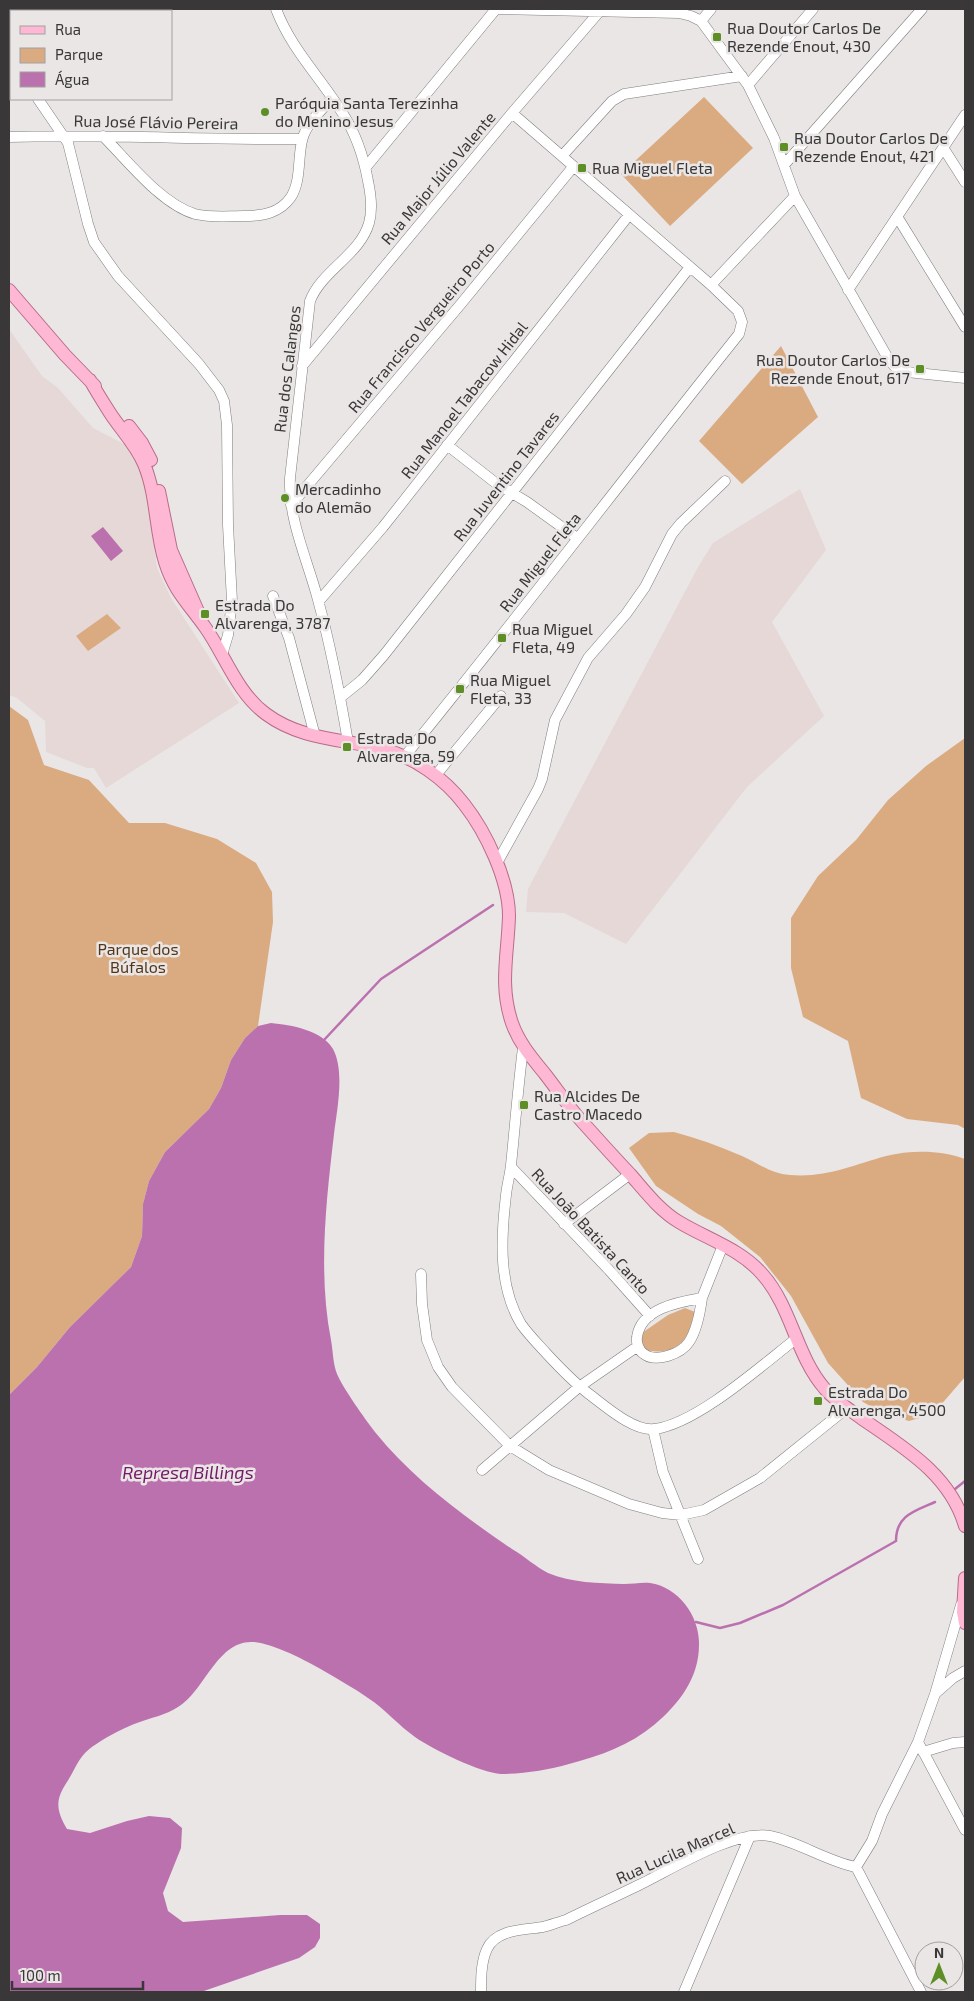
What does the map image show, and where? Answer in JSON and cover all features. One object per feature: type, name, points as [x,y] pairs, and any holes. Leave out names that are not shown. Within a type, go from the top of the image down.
[{"type":"main road","points":[[9,290],[64,355],[90,380],[144,464],[152,494],[159,540],[170,576],[187,606],[204,625],[244,690],[265,714],[294,731],[384,749],[416,761],[465,804],[502,873],[508,897],[509,919],[504,969],[505,993],[512,1024],[523,1048],[576,1114],[661,1208],[673,1218],[741,1255],[764,1276],[778,1297],[812,1371],[826,1390],[847,1408],[922,1460],[949,1492],[958,1506],[965,1526]]},
{"type":"main road","points":[[965,1578],[963,1597],[965,1623]]},
{"type":"street","name":"Rua dos Calangos","points":[[276,9],[293,44],[344,115],[366,167],[372,198],[370,222],[365,234],[312,294],[307,310],[290,478],[291,505],[319,602],[341,697],[348,742]]},
{"type":"street","points":[[366,167],[495,9],[679,13],[691,16],[701,21],[744,80],[764,116],[795,196],[889,360],[896,368],[907,372],[965,378]]},
{"type":"street","points":[[701,21],[711,9]]},
{"type":"street","points":[[562,156],[612,101],[624,94],[744,80],[813,9]]},
{"type":"street","points":[[784,165],[922,9]]},
{"type":"street","name":"Rua Major Júlio Valente","points":[[301,366],[512,113],[600,11]]},
{"type":"street","points":[[103,136],[145,179],[183,209],[206,216],[255,216],[280,209],[292,194],[296,184],[302,139],[312,120],[332,98]]},
{"type":"street","points":[[39,100],[64,135],[71,153],[94,242],[118,276],[199,364],[219,390],[224,401],[227,425],[228,525],[232,601],[228,635],[222,655]]},
{"type":"street","name":"Rua Miguel Fleta","points":[[405,756],[739,334],[742,322],[738,311],[711,285],[512,113]]},
{"type":"street","points":[[848,290],[898,218],[965,115]]},
{"type":"street","name":"Rua José Flávio Pereira","points":[[9,137],[64,135],[225,140],[302,139]]},
{"type":"street","points":[[944,149],[965,182]]},
{"type":"street","name":"Rua Francisco Vergueiro Porto","points":[[291,505],[460,305],[573,166]]},
{"type":"street","points":[[711,285],[795,196]]},
{"type":"street","name":"Rua Manoel Tabacow Hidal","points":[[319,602],[383,526],[629,215]]},
{"type":"street","points":[[898,218],[965,327]]},
{"type":"street","name":"Rua Juventino Tavares","points":[[341,697],[371,671],[690,267]]},
{"type":"street","points":[[447,445],[497,484],[577,538]]},
{"type":"street","points":[[497,863],[538,789],[555,720],[576,677],[588,658],[626,614],[645,587],[672,534],[692,511],[725,481]]},
{"type":"street","points":[[273,596],[289,638],[315,736]]},
{"type":"street","points":[[435,776],[502,696]]},
{"type":"street","points":[[523,1048],[511,1167],[506,1195],[503,1264],[506,1285],[512,1303],[521,1323],[537,1344],[579,1387],[628,1422],[653,1430],[677,1422],[699,1411],[797,1338]]},
{"type":"street","name":"Rua João Batista Canto","points":[[511,1167],[650,1316]]},
{"type":"street","points":[[564,1224],[630,1174]]},
{"type":"street","points":[[702,1298],[668,1306],[650,1316],[640,1327],[637,1336],[638,1346],[644,1354],[664,1356],[683,1348],[689,1342],[702,1298],[722,1245]]},
{"type":"street","points":[[421,1274],[422,1304],[427,1340],[438,1367],[452,1387],[510,1446],[549,1470],[629,1504],[681,1516],[704,1510],[760,1478],[847,1408]]},
{"type":"street","points":[[482,1470],[579,1387],[638,1346]]},
{"type":"street","points":[[653,1430],[663,1472],[698,1559]]},
{"type":"street","points":[[921,1992],[856,1867],[872,1841],[885,1808],[918,1742],[935,1694],[963,1597]]},
{"type":"street","points":[[935,1694],[953,1678],[965,1671]]},
{"type":"street","points":[[918,1742],[965,1830]]},
{"type":"street","points":[[923,1752],[953,1743],[965,1742]]},
{"type":"street","points":[[684,1992],[750,1836]]},
{"type":"street","name":"Rua Lucila Marcel","points":[[481,1992],[484,1955],[492,1942],[500,1936],[515,1930],[543,1927],[566,1920],[703,1853],[750,1836],[770,1836],[835,1862],[856,1867]]},
{"type":"shaded area","points":[[9,329],[42,376],[58,388],[93,428],[126,445],[136,455],[146,486],[157,568],[171,598],[239,703],[106,788],[94,768],[87,768],[46,752],[45,721],[17,698],[9,695]]},
{"type":"shaded area","points":[[800,489],[826,550],[772,622],[824,716],[747,787],[626,944],[564,913],[526,912],[528,889],[698,567],[713,543]]},
{"type":"green space","points":[[704,97],[753,148],[670,226],[621,174]]},
{"type":"green space","points":[[781,346],[818,417],[742,484],[699,441]]},
{"type":"green space","points":[[107,614],[121,628],[88,651],[76,636]]},
{"type":"green space","name":"Parque dos Búfalos","points":[[9,706],[28,720],[44,765],[89,780],[129,823],[165,823],[217,839],[256,863],[272,892],[273,922],[258,1026],[245,1038],[231,1060],[221,1088],[209,1109],[165,1152],[149,1181],[143,1204],[142,1236],[131,1267],[70,1327],[37,1367],[9,1395]]},
{"type":"green space","points":[[965,738],[965,1129],[958,1125],[907,1119],[861,1098],[848,1041],[803,1017],[791,968],[791,918],[818,876],[856,840],[888,800],[926,766]]},
{"type":"green space","points":[[674,1132],[725,1149],[771,1170],[790,1175],[827,1173],[886,1156],[906,1153],[946,1154],[965,1159],[965,1377],[933,1414],[909,1421],[885,1414],[863,1402],[828,1363],[791,1296],[760,1257],[721,1226],[698,1214],[656,1186],[629,1148],[649,1133]]},
{"type":"green space","points":[[685,1308],[695,1312],[683,1341],[667,1350],[654,1351],[641,1348],[642,1333],[668,1315]]},
{"type":"water","points":[[103,527],[123,551],[111,561],[91,536]]},
{"type":"water","name":"Represa Billings","points":[[271,1023],[297,1027],[314,1033],[328,1043],[337,1058],[339,1091],[326,1211],[325,1289],[327,1315],[337,1374],[360,1412],[390,1449],[422,1481],[475,1523],[544,1571],[566,1579],[585,1582],[650,1583],[670,1590],[679,1597],[692,1614],[698,1634],[698,1657],[686,1690],[672,1708],[645,1732],[625,1744],[592,1757],[561,1766],[544,1770],[501,1774],[469,1765],[423,1742],[363,1694],[299,1658],[261,1643],[241,1644],[230,1649],[221,1657],[196,1690],[178,1707],[117,1732],[85,1753],[60,1794],[59,1811],[67,1829],[90,1833],[149,1816],[170,1818],[182,1828],[181,1848],[163,1893],[168,1911],[183,1922],[280,1915],[307,1915],[320,1924],[320,1938],[315,1947],[299,1958],[201,1992],[9,1992],[9,1395],[37,1367],[70,1327],[131,1267],[142,1236],[143,1204],[149,1181],[165,1152],[209,1109],[221,1088],[231,1060],[245,1038],[258,1026]]},
{"type":"waterway","points":[[324,1040],[381,979],[493,905]]},
{"type":"waterway","points":[[955,1489],[965,1481]]},
{"type":"waterway","points":[[696,1622],[720,1628],[740,1623],[783,1605],[896,1541],[899,1525],[903,1520],[914,1511],[935,1502]]},
{"type":"place","name":"Rua Doutor Carlos De Rezende Enout, 430","points":[[717,37]]},
{"type":"place","name":"Paróquia Santa Terezinha do Menino Jesus","points":[[265,112]]},
{"type":"place","name":"Rua Doutor Carlos De Rezende Enout, 421","points":[[784,147]]},
{"type":"place","name":"Rua Miguel Fleta","points":[[582,168]]},
{"type":"place","name":"Rua Doutor Carlos De Rezende Enout, 617","points":[[920,369]]},
{"type":"place","name":"Mercadinho do Alemão","points":[[285,498]]},
{"type":"place","name":"Estrada Do Alvarenga, 3787","points":[[205,614]]},
{"type":"place","name":"Rua Miguel Fleta, 49","points":[[502,638]]},
{"type":"place","name":"Rua Miguel Fleta, 33","points":[[460,689]]},
{"type":"place","name":"Estrada Do Alvarenga, 59","points":[[347,747]]},
{"type":"place","name":"Rua Alcides De Castro Macedo","points":[[524,1105]]},
{"type":"place","name":"Estrada Do Alvarenga, 4500","points":[[818,1401]]}]
